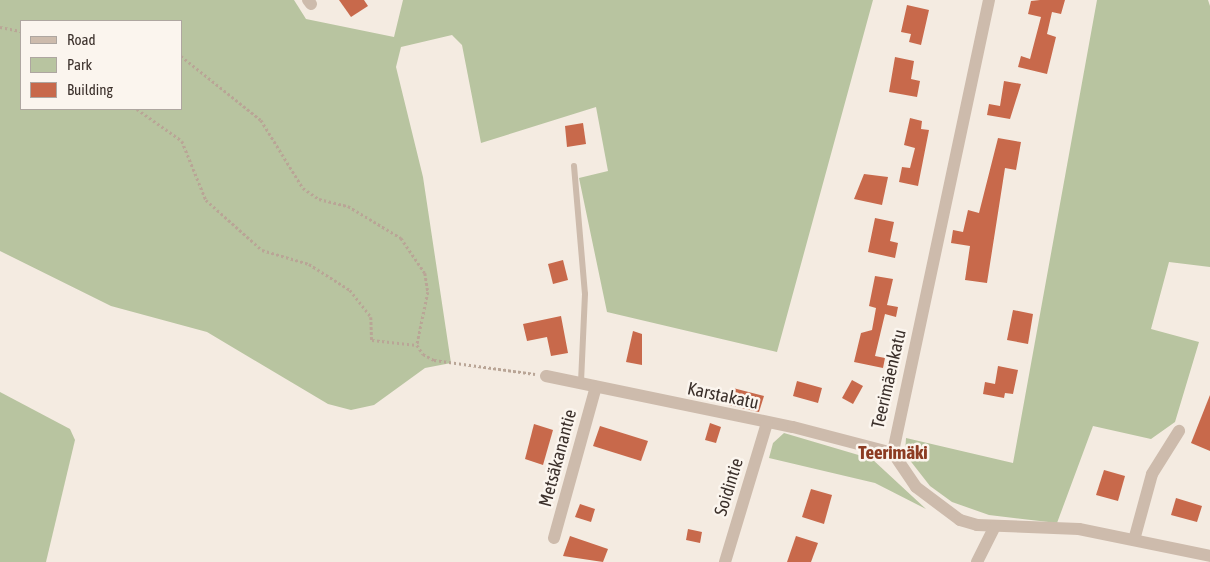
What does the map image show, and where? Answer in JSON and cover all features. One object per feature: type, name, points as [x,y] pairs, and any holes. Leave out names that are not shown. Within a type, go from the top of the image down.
[{"type":"street","name":"Teerimäenkatu","points":[[989,0],[893,452],[904,474],[945,512],[977,525],[1059,526],[1134,540],[1182,557],[1210,556]]},
{"type":"street","name":"Karstakatu","points":[[546,376],[893,452]]},
{"type":"street","name":"Metsäkanantie","points":[[554,538],[596,387]]},
{"type":"street","name":"Soidintie","points":[[726,562],[767,423]]},
{"type":"street","points":[[1134,540],[1152,474],[1180,431]]},
{"type":"street","points":[[977,562],[996,526]]},
{"type":"lane","points":[[574,166],[585,294],[581,383]]},
{"type":"path","points":[[0,27],[20,31]]},
{"type":"path","points":[[182,57],[261,120],[303,188],[319,199],[348,206],[401,238],[426,272],[428,292],[417,346]]},
{"type":"path","points":[[138,110],[182,142],[206,200],[262,250],[309,264],[350,290],[371,316],[372,340],[417,346],[434,360],[546,376]]},
{"type":"green space","points":[[0,0],[294,0],[306,19],[394,37],[403,0],[873,0],[777,352],[607,312],[579,178],[608,171],[596,107],[481,143],[462,45],[452,35],[401,47],[396,67],[423,177],[451,363],[425,368],[374,405],[351,410],[328,404],[207,332],[111,306],[0,251]]},
{"type":"green space","points":[[1097,0],[1208,0],[1210,6],[1210,267],[1169,262],[1151,329],[1199,342],[1175,422],[1151,439],[1093,426],[1057,523],[989,515],[952,502],[930,486],[905,454],[906,438],[1013,463]]},
{"type":"green space","points":[[0,392],[70,429],[75,440],[46,562],[0,562]]},
{"type":"green space","points":[[784,433],[872,459],[926,509],[875,483],[769,458],[773,443]]},
{"type":"building","points":[[339,0],[364,0],[368,6],[351,17]]},
{"type":"building","points":[[1065,0],[1061,14],[1052,12],[1047,34],[1056,37],[1047,74],[1018,67],[1021,56],[1030,59],[1041,17],[1028,14],[1031,1]]},
{"type":"building","points":[[907,5],[929,10],[921,45],[909,42],[911,34],[901,32]]},
{"type":"building","points":[[895,57],[914,61],[911,79],[920,81],[917,97],[889,92]]},
{"type":"building","points":[[1004,81],[1021,84],[1010,119],[987,115],[989,104],[1000,106]]},
{"type":"building","points":[[910,118],[922,121],[921,129],[929,130],[918,186],[899,182],[902,167],[910,168],[915,148],[904,145]]},
{"type":"building","points":[[583,123],[586,144],[567,147],[565,126]]},
{"type":"building","points":[[998,138],[1021,142],[1016,170],[1005,168],[987,283],[965,280],[970,246],[951,243],[953,230],[963,232],[968,210],[979,213]]},
{"type":"building","points":[[864,174],[888,177],[882,205],[854,199]]},
{"type":"building","points":[[875,218],[894,222],[890,241],[898,243],[895,258],[868,252]]},
{"type":"building","points":[[563,260],[568,280],[553,284],[548,264]]},
{"type":"building","points":[[875,276],[893,279],[887,305],[898,307],[896,317],[885,314],[875,356],[885,358],[883,368],[854,362],[861,333],[872,330],[876,308],[869,306]]},
{"type":"building","points":[[1013,310],[1033,314],[1028,344],[1007,340]]},
{"type":"building","points":[[561,316],[568,353],[551,356],[547,337],[527,341],[523,324]]},
{"type":"building","points":[[633,331],[642,334],[642,365],[626,362]]},
{"type":"building","points":[[998,366],[1018,370],[1013,394],[1005,393],[1004,398],[983,394],[985,382],[995,384]]},
{"type":"building","points":[[852,380],[863,386],[853,404],[842,398]]},
{"type":"building","points":[[797,381],[822,388],[818,403],[793,396]]},
{"type":"building","points":[[733,388],[764,396],[759,412],[728,405]]},
{"type":"building","points":[[1210,395],[1210,451],[1191,443]]},
{"type":"building","points":[[710,423],[721,427],[716,443],[705,440]]},
{"type":"building","points":[[534,424],[553,430],[543,465],[525,459]]},
{"type":"building","points":[[600,426],[648,441],[641,461],[593,446]]},
{"type":"building","points":[[1104,470],[1125,476],[1118,501],[1096,495]]},
{"type":"building","points":[[811,489],[832,495],[824,524],[802,517]]},
{"type":"building","points":[[1176,498],[1202,506],[1197,522],[1171,515]]},
{"type":"building","points":[[580,504],[595,509],[591,522],[575,517]]},
{"type":"building","points":[[688,529],[702,532],[700,543],[686,540]]},
{"type":"building","points":[[570,536],[608,549],[603,562],[563,556]]},
{"type":"building","points":[[796,536],[818,543],[811,562],[787,562]]},
{"type":"district","name":"Teerimäki","points":[[893,453]]}]
